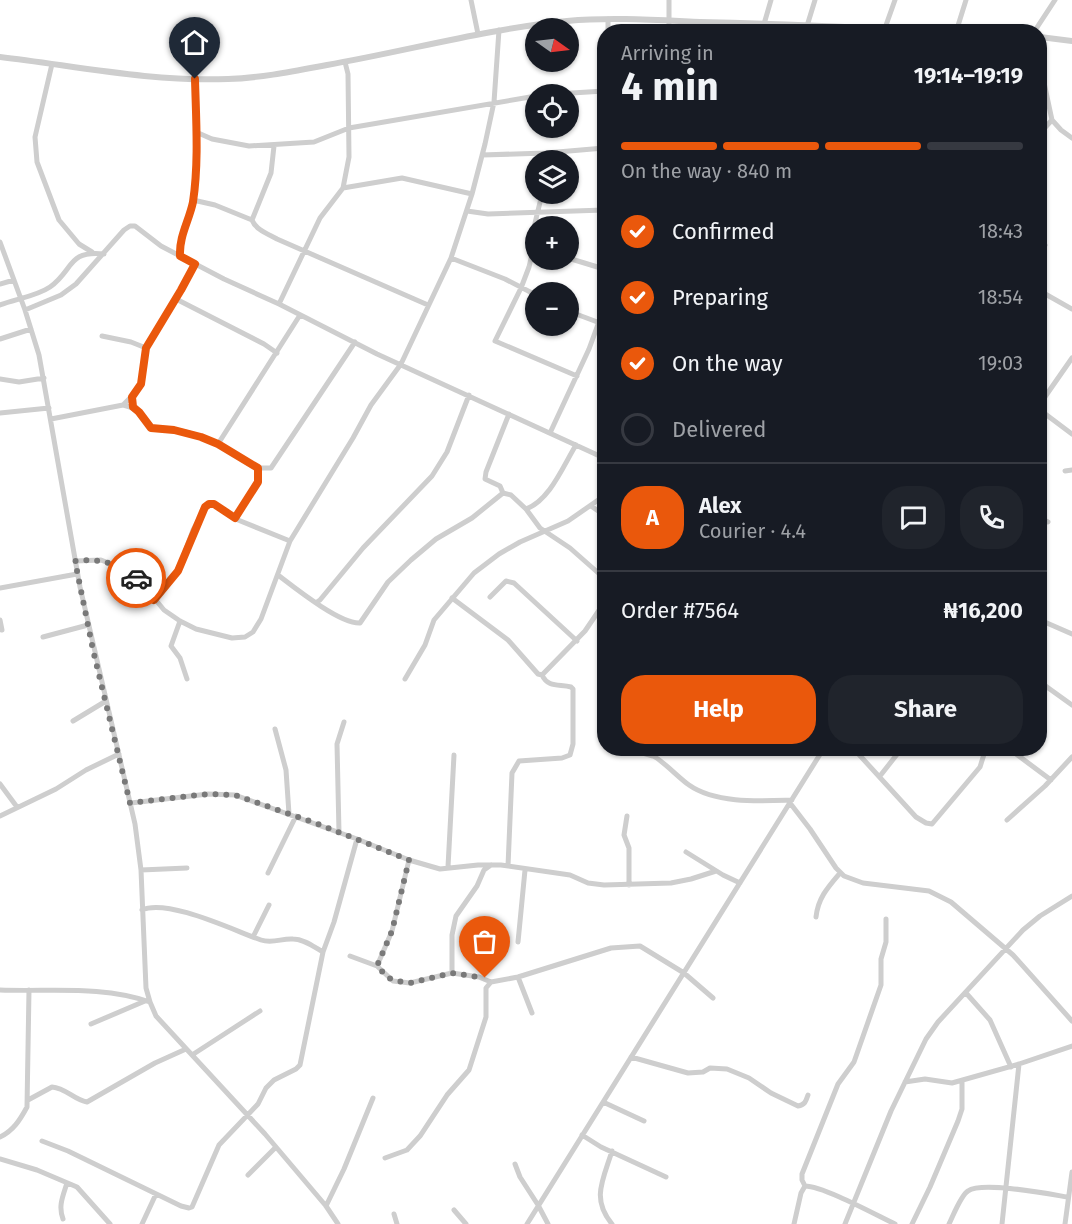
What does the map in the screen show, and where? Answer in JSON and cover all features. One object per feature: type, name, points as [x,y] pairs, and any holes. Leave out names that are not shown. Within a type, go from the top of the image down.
[{"type":"street","points":[[471,0],[478,34]]},
{"type":"street","points":[[668,24],[669,0]]},
{"type":"street","points":[[0,57],[122,74],[229,79],[345,62],[499,30],[566,21],[608,19],[764,24],[771,0]]},
{"type":"street","points":[[812,24],[815,0]]},
{"type":"street","points":[[886,24],[895,0]]},
{"type":"street","points":[[958,24],[966,0]]},
{"type":"street","points":[[1039,24],[1054,0]]},
{"type":"street","points":[[608,19],[608,24]]},
{"type":"street","points":[[75,561],[101,560],[121,568],[139,580],[154,600],[180,621],[220,636],[245,637],[253,632],[261,619],[290,541],[371,405],[401,364],[451,258],[472,194],[494,102],[499,30]]},
{"type":"street","points":[[1047,38],[1072,41]]},
{"type":"street","points":[[279,304],[324,211],[343,188],[349,157],[348,74],[345,62]]},
{"type":"street","points":[[52,64],[35,137],[40,175],[59,220],[79,244],[92,252],[104,254]]},
{"type":"street","points":[[180,256],[179,243],[193,200],[196,142],[195,79]]},
{"type":"street","points":[[579,92],[597,91]]},
{"type":"street","points":[[1047,97],[1052,120],[1072,138]]},
{"type":"street","points":[[196,132],[212,139],[249,146],[314,142],[349,129],[525,98]]},
{"type":"street","points":[[1047,125],[1052,120]]},
{"type":"street","points":[[196,142],[212,139]]},
{"type":"street","points":[[252,220],[271,173],[274,146]]},
{"type":"street","points":[[579,150],[597,149]]},
{"type":"street","points":[[482,155],[525,154]]},
{"type":"street","points":[[343,188],[402,178],[472,194]]},
{"type":"street","points":[[193,200],[215,205],[252,220],[254,225],[262,231],[428,305]]},
{"type":"street","points":[[537,216],[540,204]]},
{"type":"street","points":[[467,211],[488,214],[597,210]]},
{"type":"street","points":[[25,310],[67,291],[88,272],[130,226],[135,226],[170,251],[195,264],[354,342],[597,455]]},
{"type":"street","points":[[0,242],[25,310],[44,378],[77,574],[135,824],[141,870],[147,1001],[156,1016],[248,1114],[326,1206],[338,1224]]},
{"type":"street","points":[[170,251],[179,243]]},
{"type":"street","points":[[79,244],[80,255]]},
{"type":"street","points":[[0,304],[50,287],[80,255],[92,252]]},
{"type":"street","points":[[451,258],[506,279],[525,290]]},
{"type":"street","points":[[579,261],[597,267]]},
{"type":"street","points":[[123,405],[141,384],[146,348],[195,264]]},
{"type":"street","points":[[527,270],[521,288],[495,341],[577,376]]},
{"type":"street","points":[[0,284],[14,280]]},
{"type":"street","points":[[1047,295],[1072,309]]},
{"type":"street","points":[[176,299],[264,344],[277,353]]},
{"type":"street","points":[[218,444],[300,315]]},
{"type":"street","points":[[579,315],[597,322]]},
{"type":"street","points":[[0,339],[31,330]]},
{"type":"street","points":[[550,433],[597,330]]},
{"type":"street","points":[[102,336],[131,342],[146,348]]},
{"type":"street","points":[[51,419],[123,405],[133,407],[151,428],[187,432],[218,444],[258,468],[267,469],[274,466],[354,342]]},
{"type":"street","points":[[1047,394],[1072,358]]},
{"type":"street","points":[[0,378],[19,382],[44,378]]},
{"type":"street","points":[[317,602],[363,548],[432,476],[447,452],[469,395]]},
{"type":"street","points":[[132,397],[133,407]]},
{"type":"street","points":[[0,413],[49,408]]},
{"type":"street","points":[[503,493],[500,486],[486,480],[485,477],[509,414]]},
{"type":"street","points":[[1047,415],[1072,434]]},
{"type":"street","points":[[526,509],[534,506],[545,494],[576,445]]},
{"type":"street","points":[[235,518],[258,482],[258,468]]},
{"type":"street","points":[[278,575],[326,609],[354,623],[360,623],[388,582],[411,560],[436,539],[472,518],[503,493]]},
{"type":"street","points":[[503,493],[511,495],[544,531],[570,548],[597,573]]},
{"type":"street","points":[[405,679],[425,645],[434,620],[474,573],[520,542],[568,521],[597,501]]},
{"type":"street","points":[[154,600],[178,571],[205,507],[209,504],[214,504],[235,518],[290,541]]},
{"type":"street","points":[[591,506],[597,510]]},
{"type":"street","points":[[0,588],[77,574]]},
{"type":"street","points":[[490,597],[506,581],[514,583],[577,640]]},
{"type":"street","points":[[452,598],[507,640],[538,674],[542,675],[545,682],[573,689],[572,751],[570,755],[562,758],[526,759],[515,764],[512,772],[508,866]]},
{"type":"street","points":[[542,675],[577,640],[597,613]]},
{"type":"street","points":[[0,620],[2,630]]},
{"type":"street","points":[[180,621],[171,646],[180,658],[187,679]]},
{"type":"street","points":[[1047,623],[1071,633]]},
{"type":"street","points":[[43,637],[88,625]]},
{"type":"street","points":[[1047,687],[1072,705]]},
{"type":"street","points":[[73,721],[106,701]]},
{"type":"street","points":[[339,832],[337,744],[344,722]]},
{"type":"street","points":[[275,729],[286,770],[289,814]]},
{"type":"street","points":[[0,816],[49,793],[86,770],[119,754]]},
{"type":"street","points":[[448,867],[454,755]]},
{"type":"street","points":[[644,756],[653,756],[690,786],[707,794],[740,800],[791,801]]},
{"type":"street","points":[[527,1224],[819,756]]},
{"type":"street","points":[[861,756],[916,817],[932,824],[980,767],[983,756]]},
{"type":"street","points":[[880,776],[896,756]]},
{"type":"street","points":[[1018,756],[1050,780]]},
{"type":"street","points":[[1007,820],[1072,757]]},
{"type":"street","points":[[0,783],[17,807]]},
{"type":"street","points":[[130,803],[208,794],[243,797],[434,868],[508,866],[570,875],[588,883],[629,885],[692,879],[716,871]]},
{"type":"street","points":[[791,801],[840,873],[848,879],[863,883],[936,894],[964,912],[1005,948],[1072,1021]]},
{"type":"street","points":[[268,873],[296,816]]},
{"type":"street","points":[[627,816],[624,835],[628,849],[629,885]]},
{"type":"street","points":[[42,1141],[156,1194],[189,1208],[192,1207],[219,1144],[258,1104],[274,1080],[299,1068],[323,952],[334,922],[357,839]]},
{"type":"street","points":[[686,852],[740,883]]},
{"type":"street","points":[[377,966],[392,931],[409,860]]},
{"type":"street","points":[[452,973],[453,925],[463,904],[477,886],[484,870],[490,865]]},
{"type":"street","points":[[141,870],[188,868]]},
{"type":"street","points":[[518,942],[525,870]]},
{"type":"street","points":[[816,917],[819,902],[840,873]]},
{"type":"street","points":[[845,1224],[891,1111],[931,1032],[1005,948],[1032,922],[1072,896]]},
{"type":"street","points":[[253,937],[269,904]]},
{"type":"street","points":[[142,910],[155,906],[169,909],[209,919],[270,942],[303,940],[323,952]]},
{"type":"street","points":[[886,919],[886,942],[881,959],[881,985],[854,1062],[838,1084],[802,1174],[802,1180],[806,1186],[814,1187],[895,1224]]},
{"type":"street","points":[[351,956],[377,966],[388,978],[402,982],[410,983],[452,973],[479,977],[491,982],[518,977],[611,948],[640,946],[684,973],[713,998]]},
{"type":"street","points":[[518,977],[532,1013]]},
{"type":"street","points":[[385,1158],[407,1150],[420,1136],[432,1114],[469,1070],[486,1017],[486,988],[491,982]]},
{"type":"street","points":[[0,990],[90,991],[129,996],[147,1001]]},
{"type":"street","points":[[0,1137],[18,1123],[27,1107],[29,990]]},
{"type":"street","points":[[966,993],[990,1020],[1011,1066]]},
{"type":"street","points":[[91,1024],[147,1001]]},
{"type":"street","points":[[192,1055],[260,1011]]},
{"type":"street","points":[[905,1082],[925,1079],[945,1083],[962,1080],[1072,1046]]},
{"type":"street","points":[[28,1100],[52,1087],[67,1091],[82,1102],[87,1102],[155,1063],[186,1049]]},
{"type":"street","points":[[631,1058],[688,1073],[704,1072],[710,1068],[726,1070],[749,1078],[771,1094],[798,1106],[806,1102],[808,1095]]},
{"type":"street","points":[[1002,1224],[1019,1082],[1019,1064]]},
{"type":"street","points":[[912,1224],[958,1121],[962,1108],[962,1080]]},
{"type":"street","points":[[326,1206],[373,1098]]},
{"type":"street","points":[[603,1102],[644,1121]]},
{"type":"street","points":[[582,1135],[666,1177]]},
{"type":"street","points":[[248,1175],[276,1147]]},
{"type":"street","points":[[612,1151],[600,1196],[603,1213],[612,1224]]},
{"type":"street","points":[[0,1159],[37,1170],[77,1187],[102,1222],[110,1224]]},
{"type":"street","points":[[514,1164],[548,1224]]},
{"type":"street","points":[[1065,1224],[1072,1172]]},
{"type":"street","points":[[63,1219],[60,1204],[67,1183]]},
{"type":"street","points":[[794,1224],[801,1193],[806,1186]]},
{"type":"street","points":[[949,1224],[967,1191],[971,1189],[1005,1187],[1067,1197]]},
{"type":"street","points":[[142,1224],[156,1194]]},
{"type":"street","points":[[454,1210],[466,1224]]},
{"type":"street","points":[[394,1214],[397,1224]]},
{"type":"way so far","points":[[136,578],[129,571],[101,560],[75,561],[93,650],[130,803],[208,794],[235,795],[377,846],[409,860],[398,912],[387,947],[377,966],[393,981],[410,983],[440,974],[452,973],[485,978]]},
{"type":"route","points":[[136,578],[154,600],[178,571],[205,507],[214,504],[235,518],[258,482],[258,468],[218,444],[201,437],[187,432],[151,428],[133,407],[132,397],[141,384],[146,348],[195,264],[180,256],[179,243],[193,200],[196,142],[195,79]]}]
